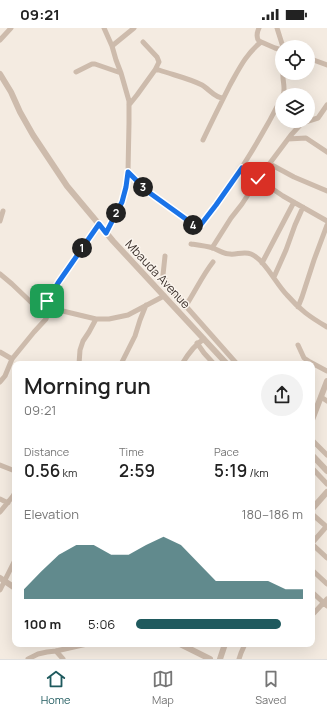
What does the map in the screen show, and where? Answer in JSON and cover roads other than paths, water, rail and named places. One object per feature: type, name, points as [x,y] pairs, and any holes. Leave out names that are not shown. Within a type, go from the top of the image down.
[{"type":"street","points":[[0,40],[11,28]]},
{"type":"street","points":[[104,28],[112,46],[129,101],[128,172],[126,187],[122,202],[106,233]]},
{"type":"street","points":[[112,46],[134,28]]},
{"type":"street","points":[[259,28],[257,39],[261,42],[275,46]]},
{"type":"street","points":[[277,28],[280,40]]},
{"type":"street","points":[[129,105],[158,65],[158,59],[143,42]]},
{"type":"street","points":[[203,140],[223,98],[244,60],[250,51],[261,42]]},
{"type":"street","points":[[315,61],[327,65]]},
{"type":"street","points":[[76,72],[95,64],[121,73]]},
{"type":"street","points":[[155,70],[159,70],[193,82],[206,88],[217,97],[223,98]]},
{"type":"street","name":"Mbauda Avenue","points":[[0,74],[33,135],[67,186],[106,233],[224,361]]},
{"type":"street","points":[[212,248],[258,179],[288,139],[302,124],[318,118],[327,105]]},
{"type":"street","points":[[128,172],[147,191],[194,226],[199,227],[242,168],[275,111]]},
{"type":"street","points":[[288,139],[306,138],[327,152]]},
{"type":"street","points":[[270,164],[294,177],[327,191]]},
{"type":"street","points":[[242,168],[294,202],[327,221]]},
{"type":"street","points":[[262,263],[294,202]]},
{"type":"street","points":[[274,277],[303,207]]},
{"type":"street","points":[[0,221],[2,210]]},
{"type":"street","points":[[0,382],[5,376],[12,359],[46,319],[46,309],[49,297],[99,224]]},
{"type":"street","points":[[298,307],[327,225]]},
{"type":"street","points":[[192,244],[212,248],[229,254],[251,254],[262,263],[280,287],[298,307],[315,321],[327,327]]},
{"type":"street","points":[[165,256],[163,275],[168,286],[234,361]]},
{"type":"street","points":[[185,307],[203,275],[213,262]]},
{"type":"street","points":[[0,274],[35,306],[96,319],[109,319],[128,315],[164,296]]},
{"type":"street","points":[[122,361],[135,336],[146,305]]},
{"type":"street","points":[[79,361],[80,350],[83,341],[96,319]]},
{"type":"street","points":[[184,361],[191,350],[204,339]]},
{"type":"street","points":[[197,344],[211,361]]},
{"type":"street","points":[[298,345],[304,358],[308,361]]},
{"type":"street","points":[[0,352],[12,359]]},
{"type":"street","points":[[315,365],[327,371]]},
{"type":"street","points":[[315,412],[327,381]]},
{"type":"street","points":[[321,397],[327,401]]},
{"type":"street","points":[[315,443],[327,455]]},
{"type":"street","points":[[315,458],[327,471]]},
{"type":"street","points":[[0,465],[12,470]]},
{"type":"street","points":[[315,471],[327,484]]},
{"type":"street","points":[[315,506],[327,492]]},
{"type":"street","points":[[0,512],[12,497]]},
{"type":"street","points":[[0,499],[8,503]]},
{"type":"street","points":[[315,517],[327,527],[315,540]]},
{"type":"street","points":[[315,546],[327,558]]},
{"type":"street","points":[[0,590],[2,579],[12,564]]},
{"type":"street","points":[[315,573],[327,584]]},
{"type":"street","points":[[2,579],[12,586]]},
{"type":"street","points":[[315,594],[326,602],[315,612]]},
{"type":"street","points":[[28,659],[38,654],[74,647]]},
{"type":"street","points":[[186,647],[210,659]]},
{"type":"street","points":[[220,659],[224,647]]},
{"type":"street","points":[[239,659],[244,647]]},
{"type":"street","points":[[56,651],[63,659]]}]
